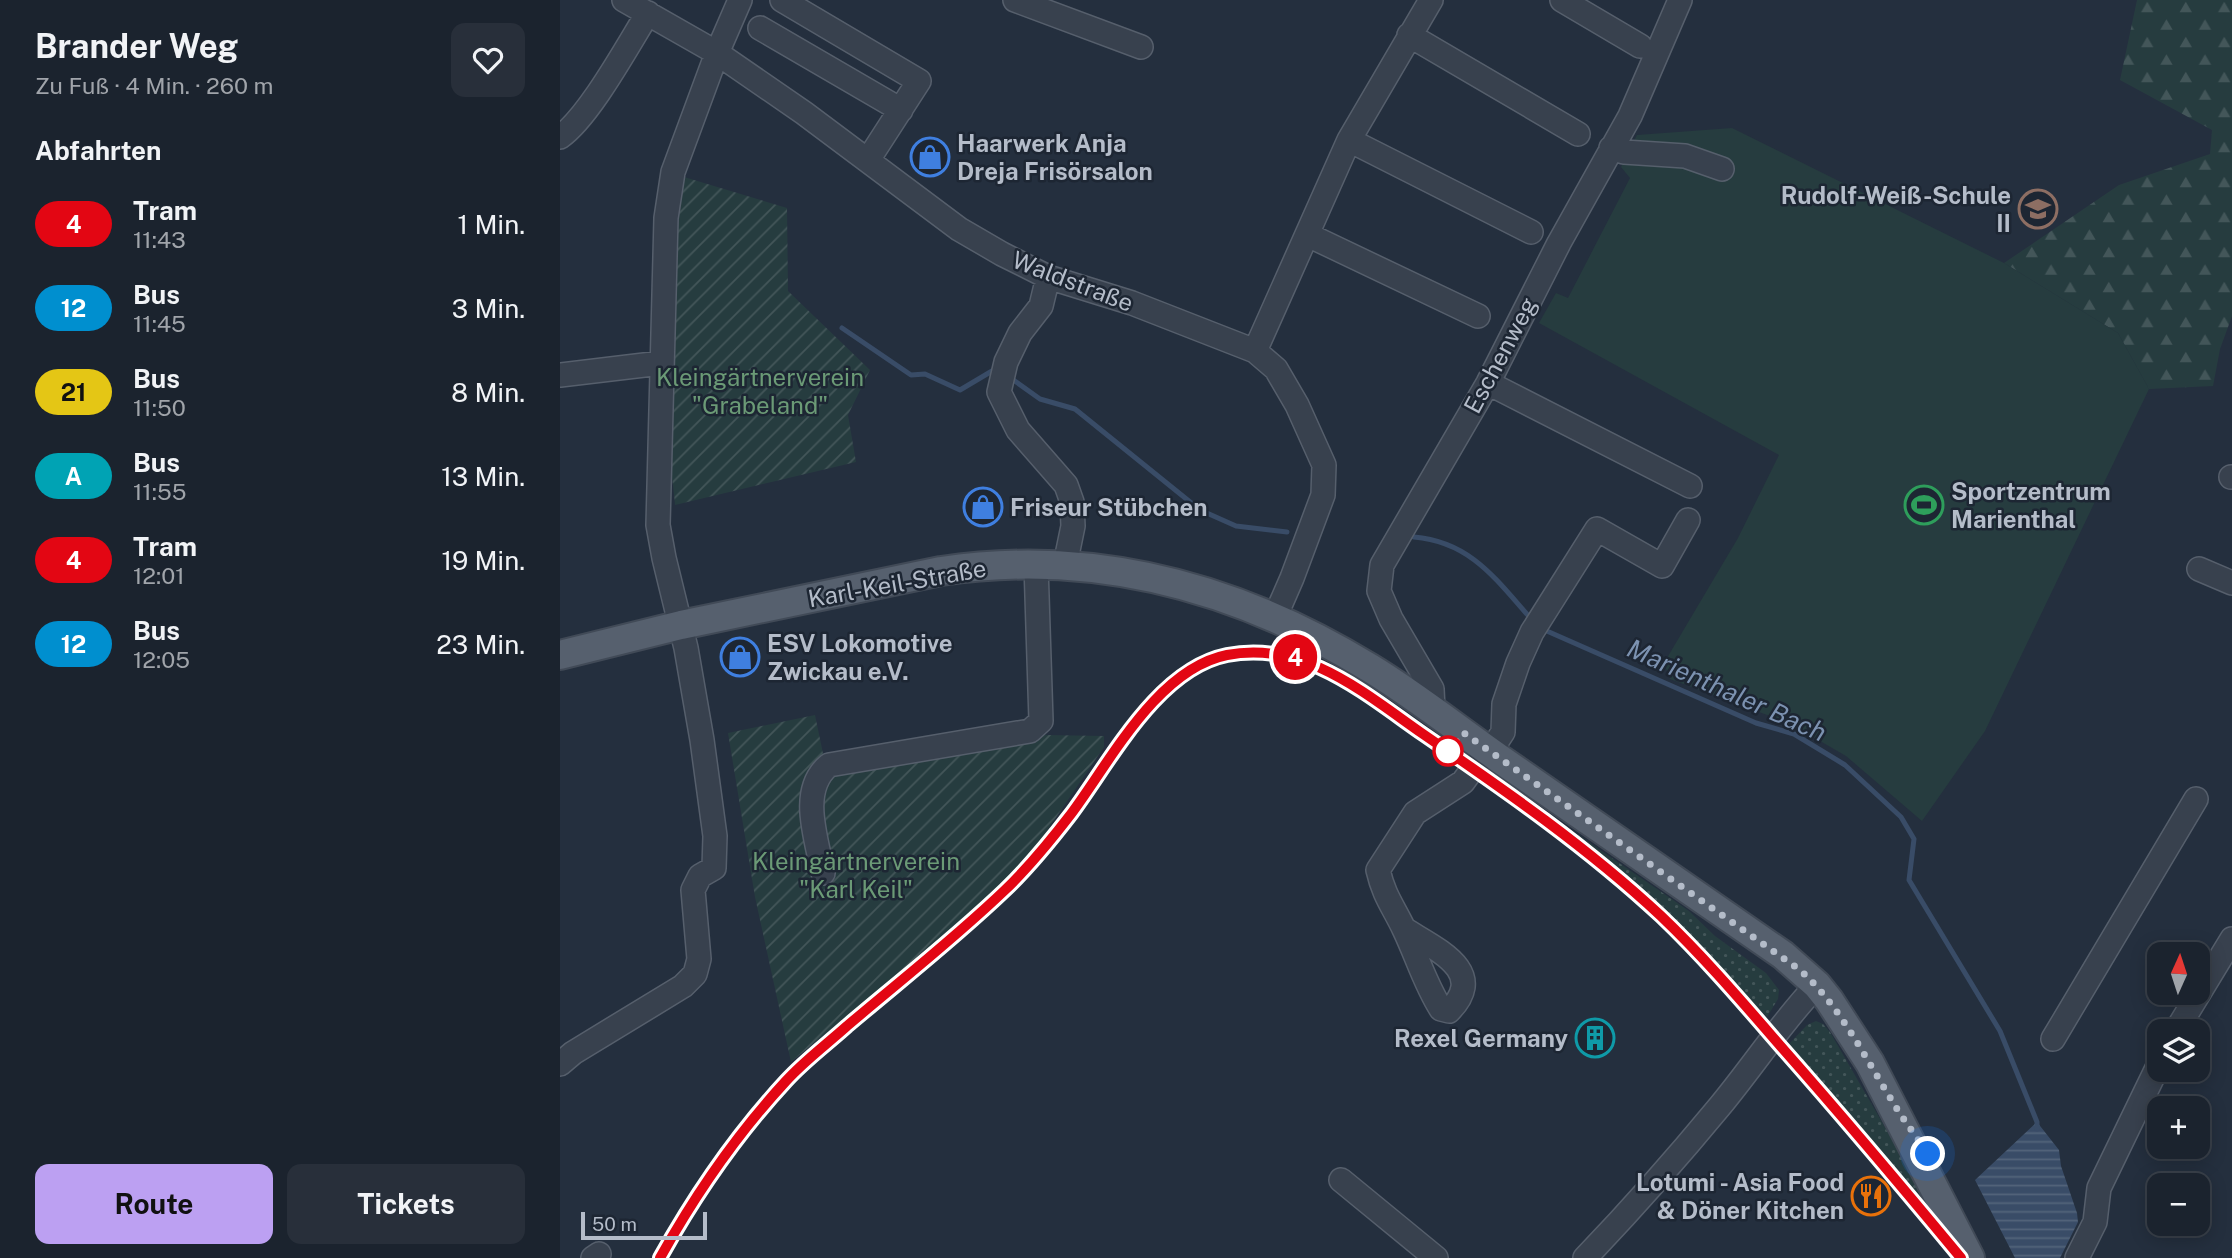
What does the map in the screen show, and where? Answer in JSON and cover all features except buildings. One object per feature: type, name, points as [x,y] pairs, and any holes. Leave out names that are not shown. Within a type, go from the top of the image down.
[{"type":"main road","name":"Karl-Keil-Straße","points":[[560,654],[681,625],[976,566],[1065,565],[1111,569],[1169,580],[1240,603],[1318,638],[1433,709],[1783,956],[1817,985],[1829,1000],[1891,1100]]},
{"type":"main road","points":[[1891,1100],[1970,1258]]},
{"type":"main road","points":[[1891,1100],[1940,1172],[1984,1258]]},
{"type":"street","name":"Waldstraße","points":[[624,0],[717,53],[868,160],[959,229],[1002,254],[1048,277],[1132,303],[1255,351],[1276,369],[1297,405],[1324,465],[1322,495],[1275,617]]},
{"type":"street","points":[[560,1064],[683,986],[695,974],[699,959],[693,890],[700,876],[714,868],[715,836],[702,740],[681,625],[663,558],[658,525],[666,218],[673,172],[717,53],[740,0]]},
{"type":"street","points":[[782,0],[919,80],[868,160]]},
{"type":"street","points":[[1015,0],[1141,47]]},
{"type":"street","points":[[1255,351],[1349,140],[1409,34],[1432,0]]},
{"type":"street","points":[[1562,0],[1640,46]]},
{"type":"street","name":"Eschenweg","points":[[1433,709],[1432,689],[1391,619],[1378,591],[1382,565],[1488,383],[1510,336],[1630,116],[1680,0]]},
{"type":"street","points":[[560,137],[588,106],[648,13]]},
{"type":"street","points":[[760,28],[901,110]]},
{"type":"street","points":[[1409,34],[1578,134]]},
{"type":"street","points":[[1349,140],[1531,232]]},
{"type":"street","points":[[1611,148],[1624,152],[1685,156],[1722,169]]},
{"type":"street","name":"Eschenweg","points":[[1308,235],[1478,317]]},
{"type":"street","points":[[1048,277],[1041,306],[1020,333],[1006,362],[999,392],[1018,429],[1066,485],[1072,502],[1073,526],[1065,565]]},
{"type":"street","points":[[560,375],[661,363]]},
{"type":"street","points":[[1488,383],[1690,486]]},
{"type":"street","points":[[1404,929],[1383,891],[1378,870],[1415,813],[1464,782],[1503,733],[1504,704],[1518,663],[1536,625],[1597,529],[1662,566],[1688,520]]},
{"type":"street","points":[[822,873],[812,806],[814,784],[819,773],[829,765],[1030,731],[1041,721],[1037,565]]},
{"type":"street","points":[[2199,569],[2232,583]]},
{"type":"street","points":[[2053,1039],[2196,799]]},
{"type":"street","points":[[2183,1019],[2232,939]]},
{"type":"street","points":[[1585,1258],[1643,1197],[1817,985]]},
{"type":"street","points":[[2077,1258],[2095,1222],[2099,1188],[2150,1082]]},
{"type":"street","points":[[1341,1180],[1436,1258]]},
{"type":"green space","points":[[2137,0],[2232,0],[2232,316],[2220,349],[2213,386],[2149,389],[2118,333],[2004,263],[2119,185],[2210,154],[2212,130],[2120,80]]},
{"type":"green space","name":"Sportzentrum Marienthal","points":[[1732,128],[2004,263],[2118,333],[2149,389],[1985,731],[1922,821],[1846,756],[1789,723],[1670,679],[1664,663],[1738,538],[1779,455],[1539,323],[1556,293],[1568,298],[1630,178],[1621,167],[1637,135]]},
{"type":"green space","name":"Kleingärtnerverein \"Grabeland\"","points":[[684,177],[787,208],[788,291],[870,370],[848,415],[856,462],[675,505],[668,439],[669,367],[674,271]]},
{"type":"green space","name":"Kleingärtnerverein \"Karl Keil\"","points":[[815,715],[825,763],[836,772],[1046,735],[1104,736],[1104,747],[1038,844],[1012,874],[931,947],[791,1062],[755,897],[728,733]]},
{"type":"green space","points":[[1522,796],[1689,911],[1715,936],[1766,973],[1779,990],[1778,999],[1767,1017],[1670,919],[1611,866]]},
{"type":"green space","points":[[1816,1021],[1830,1032],[1931,1207],[1926,1209],[1789,1044],[1807,1025]]},
{"type":"water","points":[[2037,1122],[2059,1150],[2061,1166],[2077,1213],[2078,1222],[2060,1258],[2015,1258],[1975,1180]]},
{"type":"waterway","name":"Marienthaler Bach","points":[[842,328],[911,375],[925,374],[960,390],[992,371]]},
{"type":"waterway","name":"Marienthaler Bach","points":[[1012,379],[1040,399],[1075,409],[1200,510],[1236,526],[1287,532]]},
{"type":"waterway","name":"Marienthaler Bach","points":[[1414,537],[1434,540],[1468,555],[1495,578],[1533,621]]},
{"type":"waterway","name":"Marienthaler Bach","points":[[1540,628],[1756,723],[1794,734],[1845,765],[1901,817],[1914,839],[1909,880],[2000,1031],[2037,1122],[2037,1129]]},
{"type":"tram line","points":[[660,1258],[717,1166],[768,1101],[805,1062],[950,941],[1020,875],[1064,823],[1137,720],[1157,698],[1179,678],[1202,664],[1227,655],[1255,652],[1282,655],[1307,663],[1355,687],[1545,820],[1604,866],[1661,916],[1744,1002],[1961,1258]]},
{"type":"tram line","name":"4","points":[[660,1258],[728,1150],[788,1078],[950,942],[1014,882],[1070,815],[1124,737],[1174,681],[1225,655],[1267,653],[1305,661],[1330,672],[1359,690],[1511,794],[1600,862],[1661,916],[1718,973],[1961,1258]]},
{"type":"place","name":"Haarwerk Anja Dreja Frisörsalon","points":[[930,157]]},
{"type":"place","name":"Rudolf-Weiß-Schule II","points":[[2038,209]]},
{"type":"place","name":"Sportzentrum Marienthal","points":[[1924,505]]},
{"type":"place","name":"Friseur Stübchen","points":[[983,507]]},
{"type":"place","name":"ESV Lokomotive Zwickau e.V.","points":[[740,657]]},
{"type":"place","name":"Rexel Germany","points":[[1595,1038]]},
{"type":"place","name":"Lotumi - Asia Food & Döner Kitchen","points":[[1871,1196]]},
{"type":"route","points":[[1448,751],[1464,733],[1800,970],[1829,1000],[1928,1154]]}]
